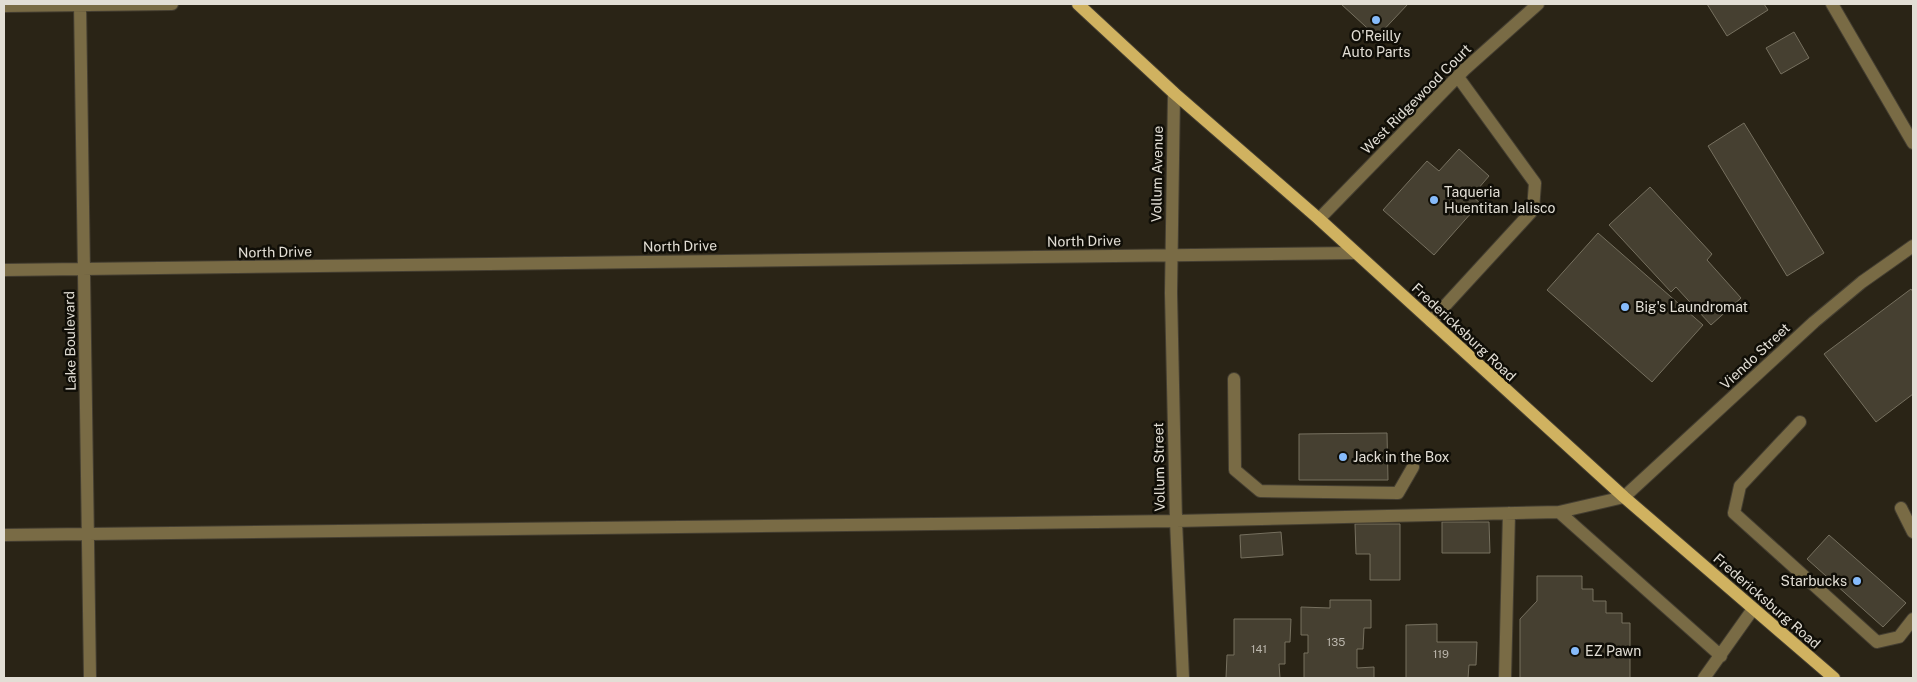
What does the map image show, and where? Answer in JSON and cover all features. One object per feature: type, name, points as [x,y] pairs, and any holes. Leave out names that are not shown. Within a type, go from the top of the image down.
[{"type":"main road","name":"Fredericksburg Road","points":[[1078,4],[1174,93],[1319,219],[1624,497],[1834,678]]},
{"type":"street","name":"Lake Boulevard","points":[[80,4],[90,678]]},
{"type":"street","points":[[4,6],[172,4]]},
{"type":"street","name":"West Ridgewood Court","points":[[1319,219],[1458,76],[1538,4]]},
{"type":"street","points":[[1832,4],[1913,143]]},
{"type":"street","points":[[1431,321],[1532,210],[1535,183],[1458,76]]},
{"type":"street","name":"Vollum Avenue","points":[[1170,255],[1174,93]]},
{"type":"street","name":"Viendo Street","points":[[1624,497],[1814,322],[1862,282],[1913,246]]},
{"type":"street","name":"North Drive","points":[[4,270],[1356,253]]},
{"type":"street","name":"Vollum Street","points":[[1170,255],[1176,521],[1183,678]]},
{"type":"street","points":[[1234,379],[1235,470],[1260,491],[1398,493],[1413,467]]},
{"type":"street","points":[[1800,422],[1740,486],[1734,513],[1877,642],[1899,637],[1913,619]]},
{"type":"street","points":[[4,535],[1176,521],[1559,512],[1624,497]]},
{"type":"street","points":[[1901,508],[1913,532]]},
{"type":"street","points":[[1559,512],[1721,656]]},
{"type":"street","points":[[1505,678],[1509,513]]},
{"type":"street","points":[[1704,678],[1753,609]]},
{"type":"building","name":"O'Reilly Auto Parts","points":[[1341,4],[1408,4],[1377,37]]},
{"type":"building","points":[[1707,4],[1764,4],[1768,10],[1727,36]]},
{"type":"building","points":[[1794,32],[1809,58],[1781,74],[1766,48]]},
{"type":"building","points":[[1744,123],[1824,253],[1787,276],[1708,146]]},
{"type":"building","name":"Taqueria Huentitan Jalisco","points":[[1459,149],[1489,176],[1472,196],[1480,203],[1434,255],[1383,210],[1427,161],[1439,171]]},
{"type":"building","points":[[1650,187],[1712,254],[1707,260],[1741,298],[1711,325],[1676,287],[1671,292],[1609,225]]},
{"type":"building","name":"Big's Laundromat","points":[[1598,233],[1703,325],[1652,382],[1547,290]]},
{"type":"building","points":[[1911,289],[1913,292],[1913,394],[1876,422],[1824,354]]},
{"type":"building","name":"Jack in the Box","points":[[1387,433],[1388,480],[1299,480],[1299,434]]},
{"type":"building","points":[[1442,522],[1489,522],[1490,553],[1442,553]]},
{"type":"building","points":[[1355,524],[1400,524],[1400,580],[1370,580],[1370,554],[1356,554]]},
{"type":"building","points":[[1281,532],[1283,555],[1241,558],[1240,535]]},
{"type":"building","name":"Starbucks","points":[[1829,535],[1906,603],[1883,627],[1807,559]]},
{"type":"building","name":"EZ Pawn","points":[[1537,576],[1582,576],[1582,589],[1593,589],[1593,601],[1606,601],[1606,613],[1622,613],[1622,623],[1630,623],[1630,678],[1520,678],[1520,619],[1537,601]]},
{"type":"building","points":[[1330,600],[1371,600],[1371,628],[1364,628],[1363,649],[1357,649],[1357,668],[1374,667],[1374,678],[1304,678],[1304,653],[1308,653],[1308,635],[1301,635],[1301,607],[1330,608]]},
{"type":"building","points":[[1234,619],[1291,619],[1290,642],[1285,642],[1285,664],[1279,664],[1280,678],[1226,678],[1227,655],[1234,655]]},
{"type":"building","points":[[1437,624],[1437,642],[1477,642],[1476,665],[1469,665],[1468,678],[1406,678],[1406,625]]},
{"type":"place","name":"O'Reilly Auto Parts","points":[[1376,20]]},
{"type":"place","name":"Taqueria Huentitan Jalisco","points":[[1434,200]]},
{"type":"place","name":"Big's Laundromat","points":[[1625,307]]},
{"type":"place","name":"Jack in the Box","points":[[1343,457]]},
{"type":"place","name":"Starbucks","points":[[1857,581]]},
{"type":"place","name":"EZ Pawn","points":[[1575,651]]}]
